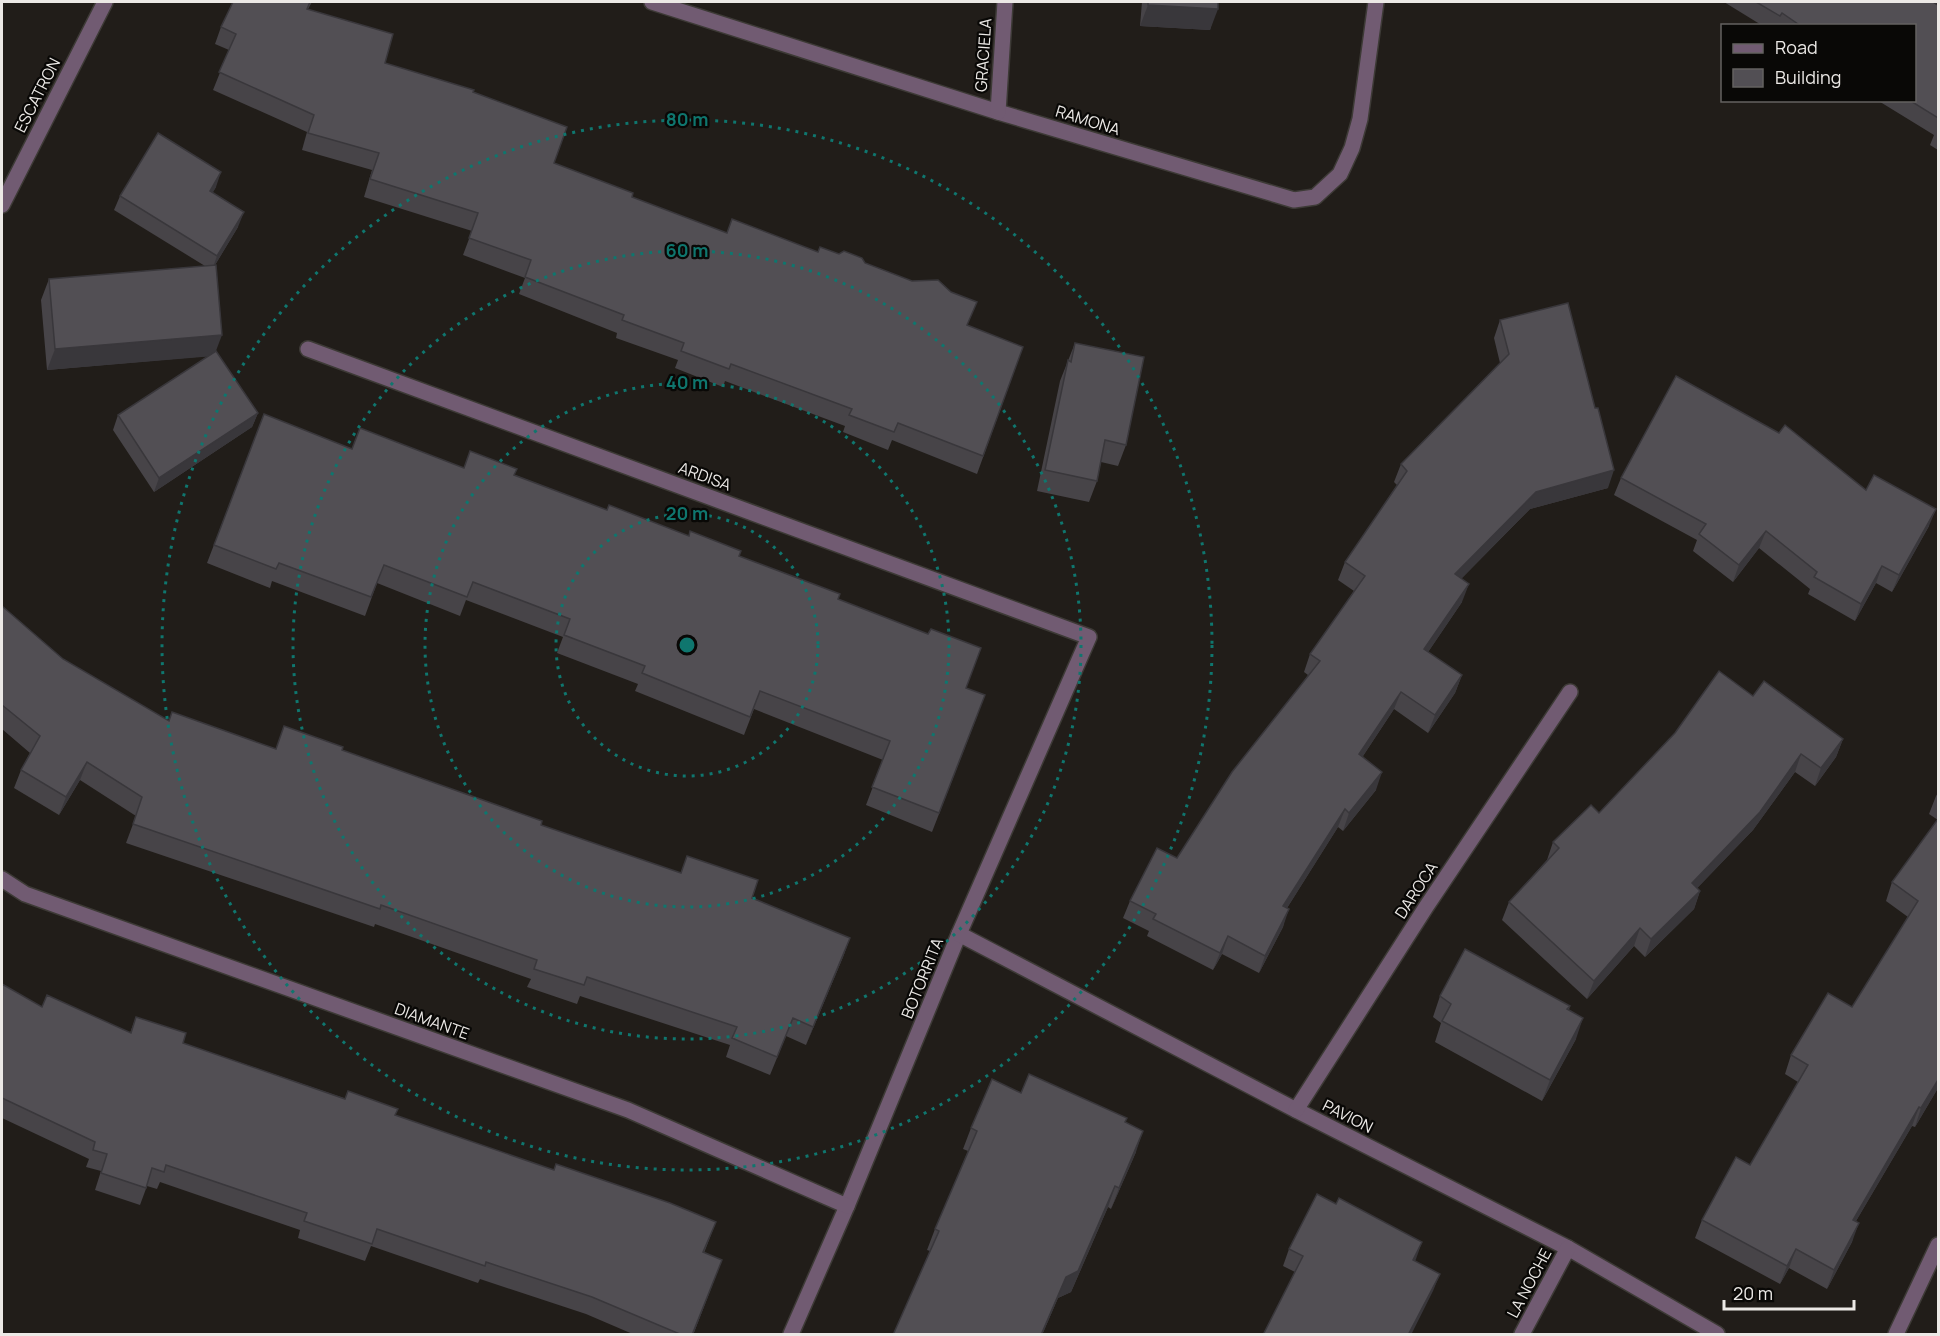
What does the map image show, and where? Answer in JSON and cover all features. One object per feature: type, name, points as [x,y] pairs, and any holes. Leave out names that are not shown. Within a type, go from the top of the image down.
[{"type":"street","name":"ESCATRON","points":[[2,205],[105,2]]},
{"type":"street","name":"RAMONA","points":[[651,2],[998,111],[1294,200],[1315,197],[1340,174],[1352,148],[1360,119],[1376,2]]},
{"type":"street","name":"GRACIELA","points":[[998,111],[1005,2]]},
{"type":"street","name":"ARDISA","points":[[308,349],[1089,637]]},
{"type":"street","name":"BOTORRITA","points":[[791,1335],[847,1206],[959,934],[1089,637]]},
{"type":"street","name":"DAROCA","points":[[1296,1110],[1426,907],[1570,692]]},
{"type":"street","name":"DIAMANTE","points":[[2,879],[25,894],[628,1110],[847,1206]]},
{"type":"street","name":"PAVION","points":[[959,934],[1296,1110],[1568,1248],[1717,1335]]},
{"type":"street","points":[[1896,1335],[1938,1245]]},
{"type":"street","name":"LA NOCHE","points":[[1522,1335],[1568,1248]]},
{"type":"building","points":[[233,2],[310,2],[307,9],[393,34],[385,63],[474,90],[473,92],[567,127],[554,163],[633,193],[632,197],[727,233],[732,219],[818,252],[820,247],[839,254],[844,251],[862,258],[865,263],[912,281],[938,280],[951,292],[977,302],[967,325],[1023,347],[983,456],[898,423],[894,432],[849,415],[852,409],[731,364],[729,369],[681,351],[684,343],[622,320],[624,315],[525,277],[531,260],[469,238],[478,213],[370,179],[379,153],[308,133],[314,115],[219,72],[236,34],[221,27]]},
{"type":"building","points":[[1148,2],[1218,2],[1218,9],[1148,5]]},
{"type":"building","points":[[1756,2],[1933,2],[1938,5],[1938,118],[1912,102],[1916,102],[1916,24],[1798,24],[1782,13],[1780,16]]},
{"type":"building","points":[[158,133],[221,172],[210,191],[244,212],[217,256],[120,196]]},
{"type":"building","points":[[216,265],[222,335],[55,349],[49,279]]},
{"type":"building","points":[[1568,303],[1595,408],[1598,408],[1614,470],[1536,492],[1455,574],[1469,584],[1424,649],[1462,675],[1435,715],[1401,692],[1359,754],[1382,772],[1349,813],[1345,809],[1283,906],[1289,909],[1265,956],[1228,936],[1220,953],[1153,919],[1156,914],[1130,901],[1157,848],[1177,858],[1232,772],[1320,661],[1310,654],[1365,576],[1345,562],[1407,471],[1401,464],[1509,354],[1500,320]]},
{"type":"building","points":[[1075,343],[1144,357],[1126,445],[1105,440],[1097,481],[1045,470],[1068,360],[1071,362]]},
{"type":"building","points":[[216,351],[258,413],[159,478],[118,415]]},
{"type":"building","points":[[1676,376],[1779,433],[1785,425],[1866,490],[1874,475],[1936,509],[1899,575],[1882,566],[1861,604],[1814,577],[1817,572],[1766,531],[1739,565],[1699,534],[1706,524],[1621,478]]},
{"type":"building","points":[[264,414],[352,449],[360,428],[464,468],[470,451],[517,469],[514,475],[607,510],[609,505],[689,536],[690,531],[741,551],[739,556],[840,594],[838,599],[928,634],[931,629],[981,648],[966,688],[985,695],[939,813],[872,787],[890,741],[760,691],[750,717],[642,673],[645,666],[564,635],[570,619],[473,582],[467,597],[384,565],[371,597],[279,563],[276,569],[214,545]]},
{"type":"building","points":[[2,606],[63,659],[169,721],[172,712],[276,749],[284,726],[343,747],[342,750],[542,821],[541,825],[681,873],[687,856],[758,880],[752,898],[850,938],[813,1027],[793,1018],[777,1057],[732,1038],[737,1027],[587,977],[584,985],[534,969],[537,960],[381,905],[380,909],[133,824],[142,797],[87,762],[66,797],[21,770],[40,736],[2,705]]},
{"type":"building","points":[[1719,671],[1753,696],[1764,681],[1843,739],[1821,768],[1801,754],[1760,812],[1692,883],[1700,891],[1651,939],[1640,928],[1594,981],[1509,902],[1559,848],[1553,842],[1591,805],[1599,813],[1675,733]]},
{"type":"building","points":[[1938,819],[1938,1080],[1921,1108],[1919,1107],[1853,1220],[1859,1223],[1834,1270],[1796,1249],[1787,1266],[1702,1220],[1736,1157],[1750,1165],[1808,1065],[1791,1055],[1828,993],[1852,1007],[1918,901],[1892,882]]},
{"type":"building","points":[[1465,949],[1570,1006],[1567,1009],[1583,1018],[1550,1080],[1442,1021],[1451,1004],[1440,996]]},
{"type":"building","points":[[2,984],[42,1007],[47,995],[131,1033],[136,1017],[186,1033],[183,1043],[345,1099],[348,1091],[398,1109],[395,1115],[554,1170],[556,1164],[670,1203],[716,1222],[703,1252],[722,1260],[692,1335],[682,1335],[592,1297],[486,1262],[485,1266],[377,1229],[372,1244],[304,1221],[307,1213],[166,1165],[164,1172],[152,1168],[146,1188],[101,1173],[107,1154],[93,1150],[95,1142],[2,1098]]},
{"type":"building","points":[[1029,1074],[1127,1118],[1125,1122],[1143,1131],[1119,1188],[1115,1186],[1078,1271],[1066,1277],[1041,1335],[893,1335],[939,1231],[935,1229],[977,1131],[971,1128],[992,1079],[1021,1093]]},
{"type":"building","points":[[1317,1194],[1336,1204],[1339,1198],[1422,1242],[1413,1260],[1440,1274],[1408,1335],[1263,1335],[1303,1256],[1289,1249]]}]
